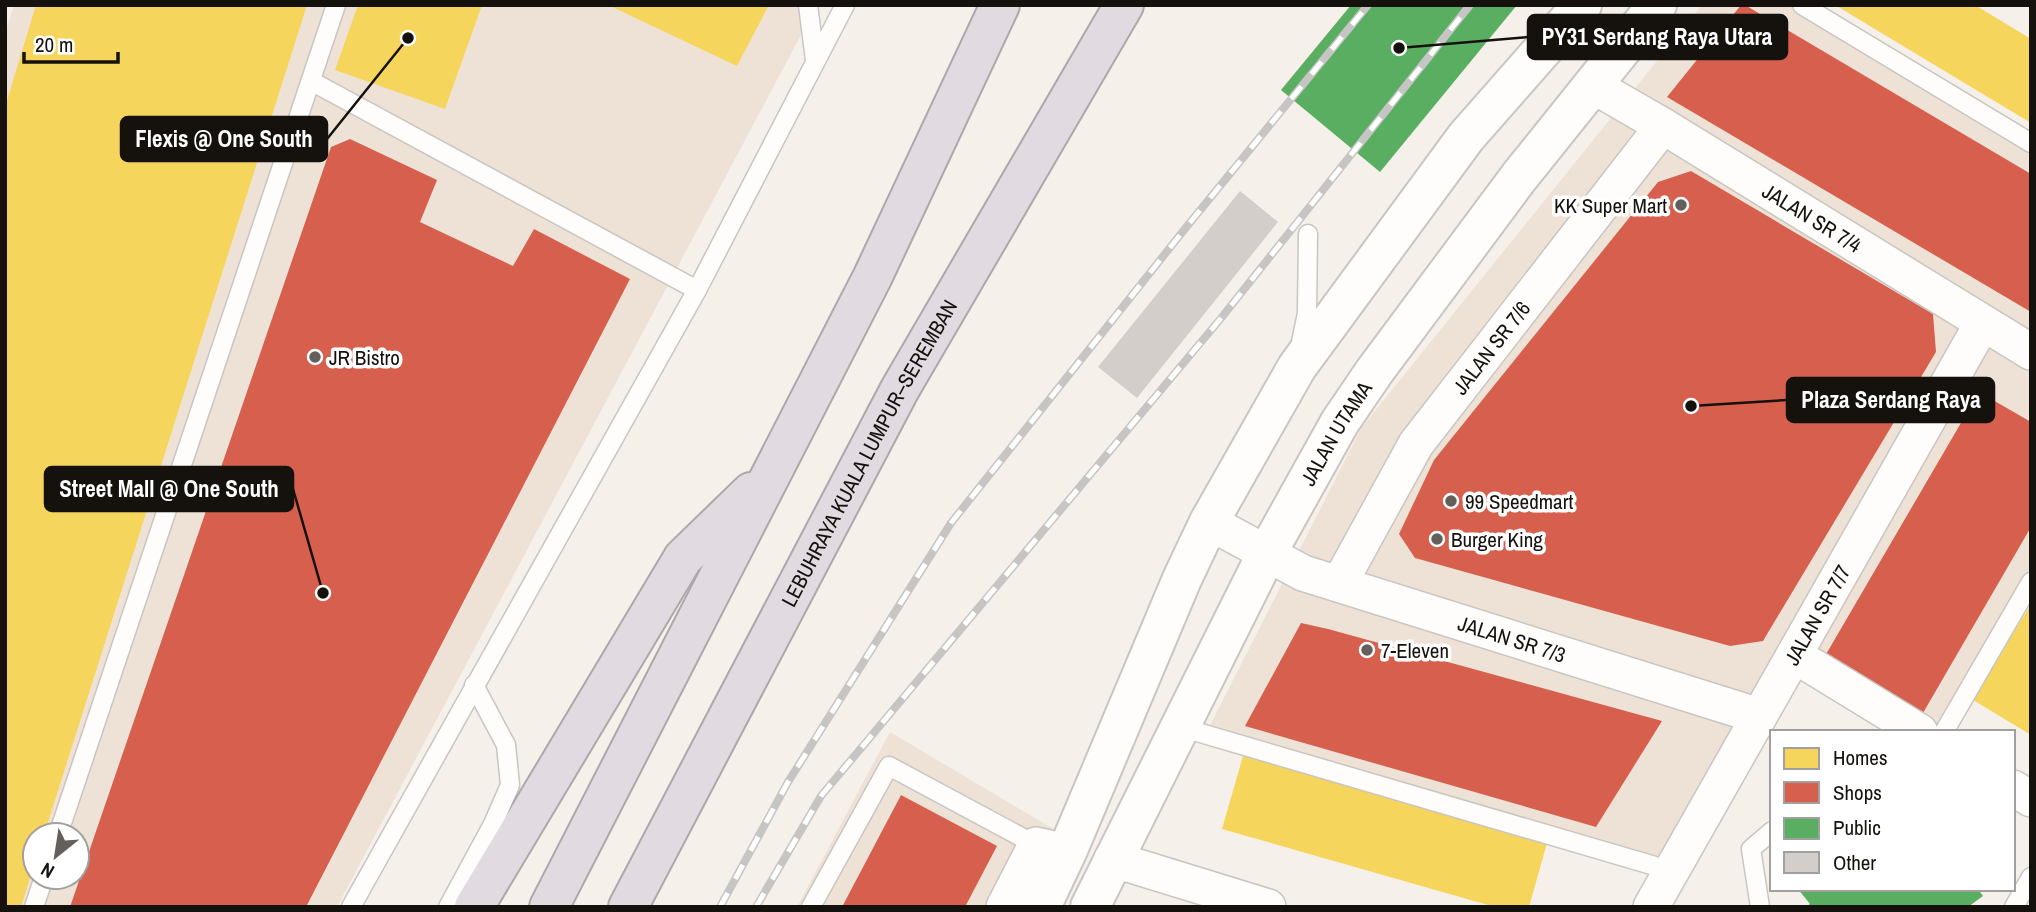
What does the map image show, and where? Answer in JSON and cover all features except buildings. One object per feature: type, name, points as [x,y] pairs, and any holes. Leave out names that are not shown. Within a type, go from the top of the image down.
[{"type":"highway","points":[[549,907],[873,276],[1000,5]]},
{"type":"highway","name":"LEBUHRAYA KUALA LUMPUR–SEREMBAN","points":[[628,907],[900,389],[1124,5]]},
{"type":"highway","points":[[474,907],[683,558],[776,468]]},
{"type":"street","points":[[1004,907],[1052,848],[1209,522],[1297,367],[1466,137],[1582,5]]},
{"type":"street","name":"JALAN UTAMA","points":[[1090,907],[1267,553],[1340,422],[1374,372],[1520,177],[1657,5]]},
{"type":"street","name":"JALAN SR 7/4","points":[[1592,85],[2031,352]]},
{"type":"street","name":"JALAN SR 7/6","points":[[1339,584],[1416,444],[1663,126]]},
{"type":"street","name":"JALAN SR 7/7","points":[[1651,907],[1982,324]]},
{"type":"street","name":"JALAN SR 7/3","points":[[1209,522],[1303,573],[1759,716]]},
{"type":"street","points":[[1794,656],[1917,730]]},
{"type":"street","points":[[2015,790],[2031,799]]},
{"type":"street","points":[[1041,907],[1052,848]]},
{"type":"street","points":[[1112,859],[1268,907]]},
{"type":"lane","points":[[63,821],[336,5]]},
{"type":"lane","points":[[808,5],[815,60]]},
{"type":"lane","points":[[351,907],[697,289],[845,5]]},
{"type":"lane","points":[[1802,5],[2031,143]]},
{"type":"lane","points":[[311,81],[697,289]]},
{"type":"lane","points":[[1297,367],[1307,313],[1308,234]]},
{"type":"lane","points":[[1945,730],[2031,582]]},
{"type":"lane","points":[[448,907],[493,824],[510,785],[506,745],[474,685]]},
{"type":"lane","points":[[1180,727],[1672,871]]},
{"type":"lane","points":[[811,907],[889,766],[1052,848]]},
{"type":"lane","points":[[1760,907],[1751,849],[1770,833]]},
{"type":"lane","points":[[2014,907],[2031,877]]},
{"type":"shaded area","points":[[14,5],[817,5],[337,907],[5,907],[5,33]]},
{"type":"shaded area","points":[[1702,5],[1816,5],[2031,140],[2031,586],[1949,730],[1913,730],[1803,665],[1684,874],[1202,741],[1362,427]]},
{"type":"shaded area","points":[[890,732],[1067,837],[1030,907],[797,907]]},
{"type":"railway","points":[[720,907],[788,782],[951,523],[1188,225],[1368,5]]},
{"type":"railway","points":[[756,907],[821,796],[1222,317],[1470,5]]},
{"type":"place","name":"Flexis @ One South","points":[[408,38]]},
{"type":"place","name":"PY31 Serdang Raya Utara","points":[[1399,48]]},
{"type":"place","name":"KK Super Mart","points":[[1681,205]]},
{"type":"place","name":"JR Bistro","points":[[315,357]]},
{"type":"place","name":"Plaza Serdang Raya","points":[[1691,406]]},
{"type":"place","name":"99 Speedmart","points":[[1451,501]]},
{"type":"place","name":"Burger King","points":[[1437,539]]},
{"type":"place","name":"Street Mall @ One South","points":[[323,593]]},
{"type":"place","name":"7-Eleven","points":[[1367,650]]}]
